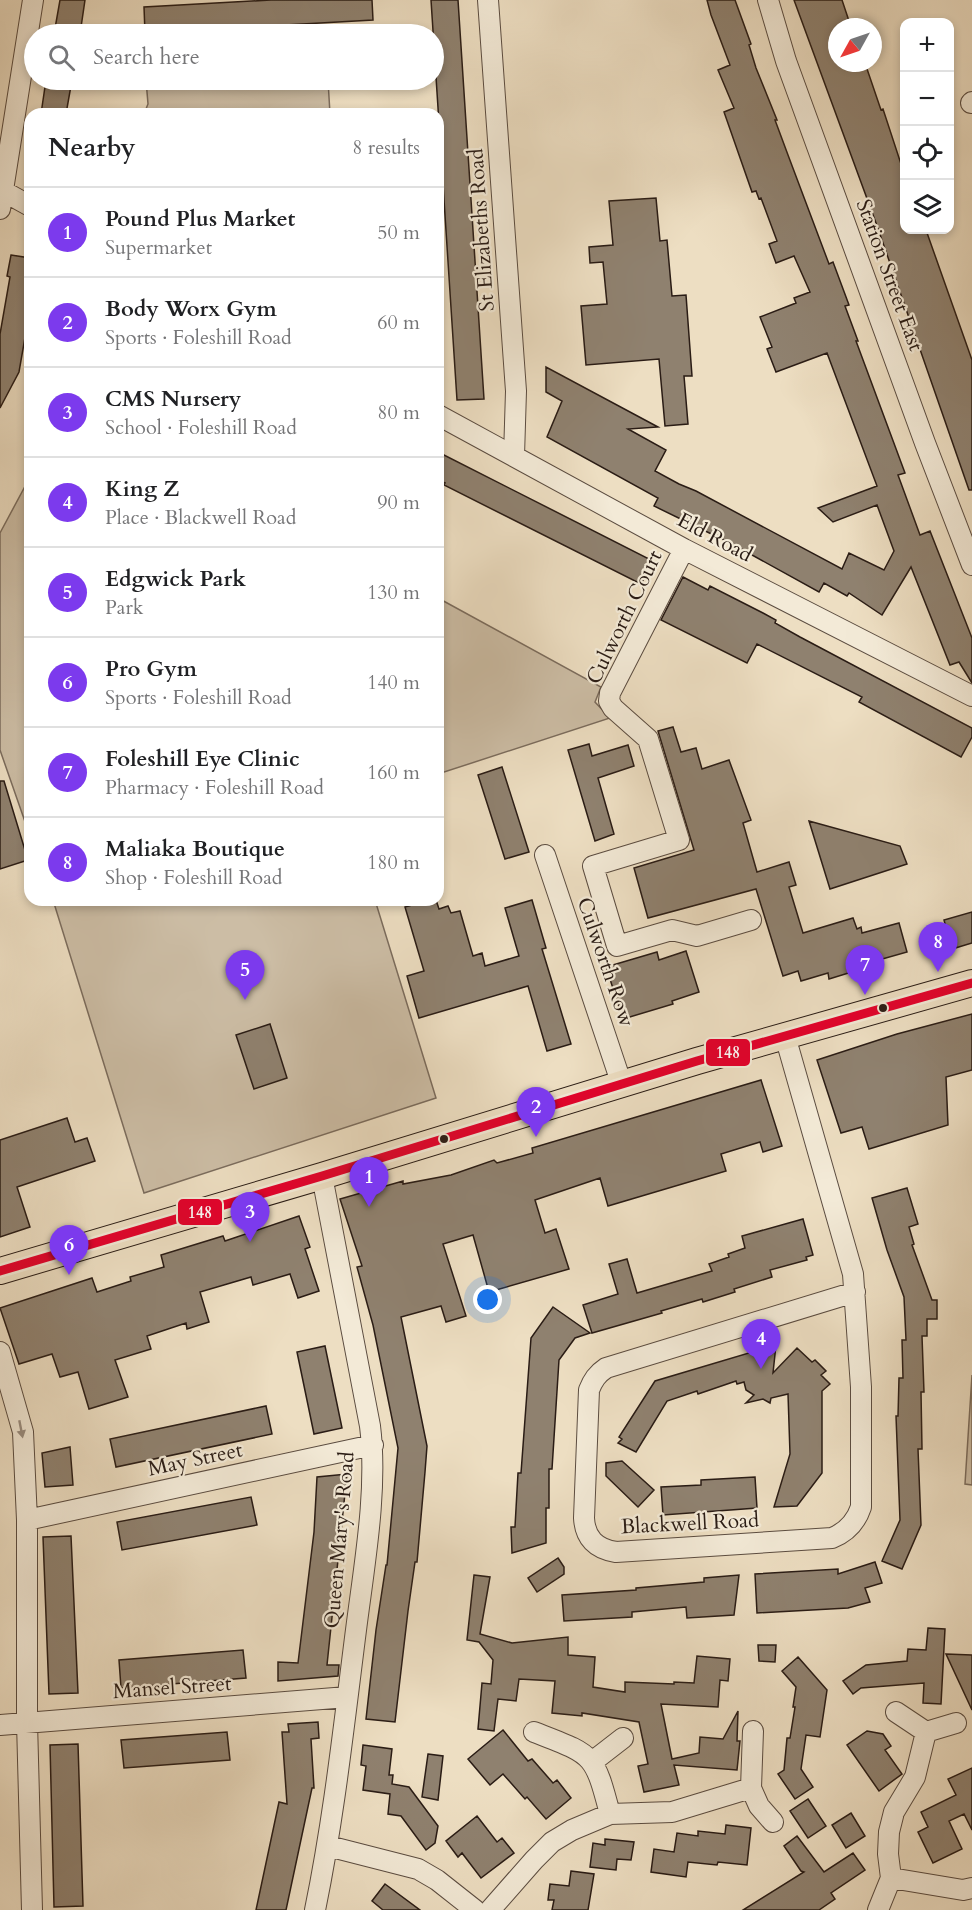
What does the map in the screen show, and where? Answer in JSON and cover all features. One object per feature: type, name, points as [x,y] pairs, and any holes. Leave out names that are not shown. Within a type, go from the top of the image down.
[{"type":"main road","points":[[0,1270],[322,1176],[785,1036],[972,983]]},
{"type":"street","points":[[29,24],[33,0]]},
{"type":"street","name":"St Elizabeths Road","points":[[488,0],[516,391],[514,456]]},
{"type":"street","name":"Station Street East","points":[[768,0],[786,61],[925,443],[972,565]]},
{"type":"street","points":[[24,56],[1,200],[24,205]]},
{"type":"street","name":"Eld Road","points":[[444,419],[684,549],[972,696]]},
{"type":"street","name":"Culworth Court","points":[[684,549],[610,693],[609,701],[613,708],[648,739],[679,840],[592,866],[617,946],[672,930],[697,936],[751,920]]},
{"type":"street","name":"Culworth Row","points":[[545,855],[622,1085]]},
{"type":"street","name":"Blackwell Road","points":[[785,1036],[854,1274],[861,1387],[861,1507],[850,1527],[832,1538],[616,1552],[595,1545],[588,1537],[584,1518],[589,1390],[598,1373],[606,1368],[855,1292]]},
{"type":"street","name":"Queen Mary's Road","points":[[315,1910],[328,1846],[347,1697],[369,1509],[373,1445],[322,1176]]},
{"type":"street","points":[[0,1352],[23,1432],[27,1520],[27,1722],[32,1910]]},
{"type":"street","name":"May Street","points":[[27,1520],[373,1445]]},
{"type":"street","name":"Mansel Street","points":[[0,1725],[347,1697]]},
{"type":"street","points":[[896,1712],[926,1732]]},
{"type":"street","points":[[926,1732],[956,1723]]},
{"type":"street","points":[[753,1731],[751,1788],[759,1806],[773,1822]]},
{"type":"street","points":[[534,1732],[571,1745],[585,1753],[600,1777],[610,1814]]},
{"type":"street","points":[[878,1910],[891,1878],[888,1854],[889,1833],[894,1812],[915,1777],[926,1732]]},
{"type":"street","points":[[592,1762],[623,1738]]},
{"type":"street","points":[[490,1910],[552,1842],[572,1830],[610,1814],[672,1812],[751,1788]]},
{"type":"street","points":[[328,1846],[418,1869],[437,1880],[475,1910]]},
{"type":"street","points":[[891,1878],[963,1890],[972,1888]]},
{"type":"shaded area","points":[[147,90],[329,90],[330,108],[146,108]]},
{"type":"shaded area","points":[[24,488],[24,819],[0,750],[0,533]]},
{"type":"shaded area","points":[[444,601],[601,687],[595,702],[610,718],[444,772]]},
{"type":"shaded area","points":[[55,906],[377,906],[436,1098],[144,1193]]},
{"type":"shaded area","points":[[972,1375],[972,1485],[965,1484]]},
{"type":"building","points":[[60,0],[85,0],[81,24],[56,24]]},
{"type":"building","points":[[271,0],[372,0],[373,20],[303,24],[145,24],[144,7]]},
{"type":"building","points":[[431,0],[458,0],[484,399],[457,400],[444,200],[444,108],[438,108],[437,90],[444,90],[444,24],[433,24]]},
{"type":"building","points":[[707,0],[735,0],[751,44],[749,45],[756,68],[788,155],[829,264],[833,262],[849,305],[845,306],[905,473],[898,475],[920,535],[930,531],[972,638],[972,683],[959,662],[950,665],[911,567],[882,615],[849,593],[847,596],[824,583],[819,592],[734,545],[654,506],[658,498],[547,437],[562,401],[546,392],[546,367],[658,427],[628,429],[666,450],[655,471],[679,484],[842,569],[849,553],[884,570],[894,551],[877,505],[833,522],[818,508],[877,486],[827,353],[776,372],[767,349],[772,347],[760,317],[796,303],[794,298],[810,292],[794,256],[776,263],[769,244],[777,241],[761,198],[759,199],[756,191],[752,192],[724,112],[734,108],[718,70],[730,65]]},
{"type":"building","points":[[794,0],[842,0],[848,18],[828,18],[828,72],[868,72],[881,110],[883,109],[900,161],[900,234],[927,234],[972,360],[972,490],[969,490],[876,223]]},
{"type":"building","points":[[45,90],[70,90],[67,108],[42,108]]},
{"type":"building","points":[[656,198],[660,241],[667,240],[672,296],[686,295],[692,376],[684,376],[688,424],[665,426],[659,359],[586,365],[581,306],[607,304],[603,262],[590,263],[589,247],[613,245],[609,201]]},
{"type":"building","points":[[11,255],[24,257],[24,343],[19,372],[0,408],[0,334],[10,277],[7,276]]},
{"type":"building","points":[[444,455],[653,561],[641,584],[444,485]]},
{"type":"building","points":[[683,577],[708,590],[710,586],[763,613],[776,620],[775,623],[800,637],[972,728],[972,737],[961,757],[859,702],[862,697],[757,644],[747,663],[661,620]]},
{"type":"building","points":[[673,727],[681,752],[696,748],[702,769],[729,760],[751,820],[743,823],[757,872],[789,862],[796,885],[789,887],[803,933],[853,918],[857,929],[861,927],[862,933],[899,923],[907,952],[854,967],[855,971],[829,979],[828,973],[801,981],[798,971],[783,976],[756,889],[648,918],[634,868],[694,850],[658,731]]},
{"type":"building","points":[[589,744],[592,756],[628,745],[634,766],[598,778],[614,834],[595,841],[568,750]]},
{"type":"building","points":[[502,767],[529,852],[505,859],[478,775]]},
{"type":"building","points":[[0,781],[4,781],[24,847],[24,861],[0,869]]},
{"type":"building","points":[[809,821],[900,846],[907,864],[830,889]]},
{"type":"building","points":[[532,900],[546,948],[542,949],[571,1044],[547,1051],[528,986],[419,1018],[407,976],[424,971],[405,907],[438,906],[439,909],[448,906],[451,913],[460,911],[473,956],[482,953],[485,966],[519,956],[505,908]]},
{"type":"building","points":[[972,912],[972,943],[952,949],[944,920]]},
{"type":"building","points":[[686,951],[699,992],[672,1001],[673,1004],[623,1019],[606,967],[657,952],[659,960]]},
{"type":"building","points":[[972,1014],[972,1070],[946,1077],[948,1125],[869,1149],[862,1127],[841,1133],[817,1060],[897,1034]]},
{"type":"building","points":[[270,1024],[287,1078],[254,1089],[236,1035]]},
{"type":"building","points":[[761,1080],[782,1146],[763,1152],[760,1142],[721,1154],[726,1171],[608,1206],[600,1178],[535,1200],[545,1233],[556,1229],[569,1269],[489,1292],[473,1235],[443,1244],[466,1316],[446,1322],[441,1306],[401,1317],[427,1446],[425,1472],[417,1562],[415,1562],[408,1611],[395,1722],[366,1719],[376,1630],[387,1565],[398,1448],[373,1325],[357,1267],[362,1266],[340,1199],[403,1181],[403,1184],[451,1175],[494,1160],[497,1163],[533,1153],[532,1148]]},
{"type":"building","points":[[67,1118],[75,1142],[87,1138],[95,1161],[17,1187],[30,1227],[0,1237],[0,1140]]},
{"type":"building","points":[[907,1188],[918,1224],[909,1227],[914,1244],[912,1245],[932,1300],[937,1300],[937,1319],[927,1319],[927,1336],[922,1336],[924,1392],[921,1392],[922,1449],[918,1449],[921,1525],[902,1569],[882,1561],[900,1520],[896,1416],[898,1416],[899,1378],[903,1378],[902,1340],[906,1340],[904,1297],[872,1198]]},
{"type":"building","points":[[299,1216],[310,1247],[305,1249],[319,1291],[298,1298],[290,1274],[253,1285],[251,1277],[200,1292],[209,1322],[187,1329],[186,1323],[147,1336],[151,1349],[115,1360],[128,1397],[89,1409],[78,1372],[60,1377],[52,1354],[19,1364],[0,1308],[92,1278],[97,1292],[131,1281],[130,1277],[164,1267],[161,1255],[223,1236],[225,1241]]},
{"type":"building","points":[[803,1219],[813,1255],[806,1257],[807,1260],[770,1270],[772,1277],[734,1289],[735,1292],[703,1302],[702,1299],[592,1333],[583,1305],[618,1294],[609,1264],[627,1259],[637,1293],[712,1271],[709,1264],[745,1248],[742,1236]]},
{"type":"building","points":[[553,1307],[590,1333],[575,1338],[559,1360],[552,1469],[549,1469],[549,1508],[546,1508],[546,1543],[512,1553],[511,1527],[515,1527],[518,1473],[521,1473],[531,1338]]},
{"type":"building","points":[[776,1345],[773,1373],[797,1348],[826,1371],[821,1375],[830,1384],[822,1391],[822,1473],[797,1506],[774,1507],[790,1454],[788,1394],[771,1398],[770,1403],[763,1399],[746,1403],[754,1395],[746,1390],[744,1382],[737,1384],[736,1381],[698,1394],[697,1391],[667,1401],[636,1452],[618,1443],[622,1439],[619,1437],[655,1381]]},
{"type":"building","points":[[325,1346],[342,1428],[314,1434],[297,1352]]},
{"type":"building","points":[[266,1406],[272,1434],[116,1467],[110,1439]]},
{"type":"building","points":[[70,1447],[73,1485],[45,1487],[42,1453]]},
{"type":"building","points":[[622,1461],[654,1490],[638,1507],[606,1476],[606,1463]]},
{"type":"building","points":[[347,1474],[327,1665],[339,1665],[338,1676],[278,1681],[278,1662],[298,1663],[314,1532],[317,1477]]},
{"type":"building","points":[[755,1477],[757,1508],[663,1515],[661,1487],[701,1485],[701,1480]]},
{"type":"building","points":[[251,1497],[257,1525],[122,1550],[117,1522]]},
{"type":"building","points":[[71,1536],[78,1693],[49,1694],[43,1537]]},
{"type":"building","points":[[558,1558],[564,1567],[564,1574],[537,1592],[528,1578]]},
{"type":"building","points":[[875,1562],[882,1583],[865,1588],[870,1602],[848,1608],[757,1613],[755,1574],[838,1569],[838,1574]]},
{"type":"building","points":[[474,1575],[490,1577],[480,1634],[512,1643],[568,1637],[568,1655],[595,1657],[593,1687],[625,1692],[625,1682],[694,1683],[697,1656],[730,1659],[728,1681],[720,1680],[718,1707],[661,1704],[672,1759],[699,1753],[700,1737],[723,1739],[738,1711],[737,1741],[740,1741],[737,1770],[674,1765],[679,1785],[644,1792],[638,1766],[648,1764],[639,1722],[582,1713],[582,1716],[552,1713],[555,1681],[519,1679],[516,1701],[498,1699],[494,1731],[478,1729],[482,1683],[491,1684],[493,1660],[479,1642],[467,1640]]},
{"type":"building","points":[[739,1575],[734,1615],[687,1618],[686,1607],[632,1612],[632,1617],[564,1621],[562,1595],[636,1590],[636,1588],[704,1582],[704,1578]]},
{"type":"building","points":[[928,1628],[945,1629],[941,1704],[923,1703],[924,1683],[861,1688],[853,1694],[843,1681],[866,1665],[907,1661],[908,1649],[926,1650]]},
{"type":"building","points":[[758,1645],[776,1645],[775,1662],[759,1661]]},
{"type":"building","points":[[243,1650],[246,1678],[121,1688],[119,1660]]},
{"type":"building","points":[[946,1654],[972,1655],[972,1710]]},
{"type":"building","points":[[798,1657],[827,1690],[820,1737],[806,1735],[801,1769],[813,1787],[795,1799],[778,1774],[784,1770],[787,1738],[790,1738],[795,1707],[793,1707],[796,1687],[782,1671]]},
{"type":"building","points":[[318,1722],[319,1738],[311,1739],[314,1788],[312,1788],[286,1910],[256,1910],[279,1802],[287,1804],[282,1732],[289,1732],[288,1724]]},
{"type":"building","points":[[503,1730],[528,1761],[532,1759],[553,1783],[557,1780],[571,1798],[546,1819],[503,1774],[490,1785],[468,1759]]},
{"type":"building","points":[[867,1731],[883,1734],[891,1746],[885,1750],[902,1774],[879,1791],[847,1745]]},
{"type":"building","points":[[227,1732],[230,1760],[124,1768],[121,1740]]},
{"type":"building","points":[[78,1744],[83,1906],[54,1907],[50,1745]]},
{"type":"building","points":[[363,1745],[392,1749],[389,1775],[393,1775],[392,1784],[409,1787],[438,1826],[435,1843],[426,1850],[401,1816],[388,1814],[390,1794],[363,1790],[366,1766],[361,1765]]},
{"type":"building","points":[[428,1754],[443,1756],[438,1800],[422,1797]]},
{"type":"building","points":[[972,1768],[972,1830],[964,1814],[949,1821],[962,1849],[933,1863],[918,1832],[928,1827],[921,1812],[956,1795],[948,1779]]},
{"type":"building","points":[[808,1799],[826,1826],[808,1838],[790,1811]]},
{"type":"building","points":[[851,1813],[865,1836],[846,1848],[832,1825]]},
{"type":"building","points":[[477,1816],[497,1842],[502,1838],[514,1853],[481,1878],[462,1853],[458,1857],[446,1841]]},
{"type":"building","points":[[726,1825],[751,1828],[747,1865],[688,1862],[686,1877],[651,1872],[654,1849],[674,1852],[677,1833],[698,1836],[698,1831],[725,1834]]},
{"type":"building","points":[[797,1836],[824,1872],[853,1853],[865,1870],[831,1893],[835,1899],[819,1910],[743,1910],[804,1872],[784,1846]]},
{"type":"building","points":[[605,1839],[634,1842],[631,1860],[617,1859],[616,1870],[590,1867],[593,1843],[605,1845]]},
{"type":"building","points":[[571,1871],[594,1874],[588,1910],[552,1910],[554,1900],[548,1900],[550,1884],[569,1886]]},
{"type":"building","points":[[385,1884],[420,1910],[383,1910],[372,1901]]},
{"type":"transit line","name":"148","points":[[0,1271],[322,1176],[697,1061],[972,983]]},
{"type":"place","name":"Maliaka Boutique","points":[[938,972]]},
{"type":"place","name":"Foleshill Eye Clinic","points":[[865,995]]},
{"type":"place","name":"Edgwick Park","points":[[245,1000]]},
{"type":"place","name":"Body Worx Gym","points":[[536,1137]]},
{"type":"place","name":"Pound Plus Market","points":[[369,1207]]},
{"type":"place","name":"CMS Nursery","points":[[250,1242]]},
{"type":"place","name":"Pro Gym","points":[[69,1275]]},
{"type":"place","name":"King Z","points":[[761,1369]]}]
